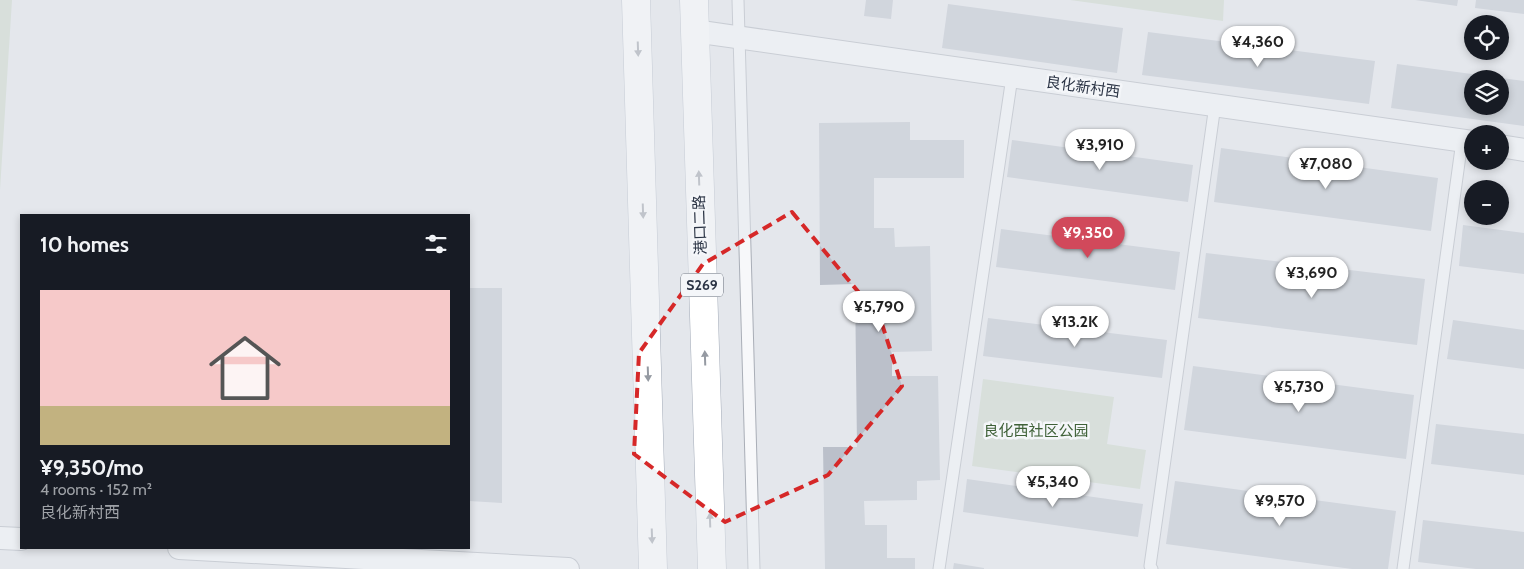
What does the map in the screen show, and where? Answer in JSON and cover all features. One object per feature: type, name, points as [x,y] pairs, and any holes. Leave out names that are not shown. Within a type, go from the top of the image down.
[{"type":"main road","points":[[636,0],[653,569]]},
{"type":"main road","name":"港口二路","points":[[694,0],[712,569]]},
{"type":"street","name":"良化新村西","points":[[694,31],[1464,142]]},
{"type":"street","points":[[1509,148],[1524,150]]},
{"type":"street","points":[[0,538],[20,539]]},
{"type":"street","points":[[198,549],[568,569]]},
{"type":"lane","points":[[738,0],[754,569]]},
{"type":"lane","points":[[939,569],[1012,77]]},
{"type":"lane","points":[[1152,569],[1150,566],[1215,106]]},
{"type":"lane","points":[[1403,569],[1464,162]]},
{"type":"highlighted area","points":[[792,212],[880,318],[902,386],[828,475],[725,522],[634,454],[639,353],[703,264]]},
{"type":"green space","points":[[0,0],[12,0],[0,190]]},
{"type":"green space","points":[[1070,0],[1224,0],[1223,21]]},
{"type":"green space","name":"良化西社区公园","points":[[983,379],[1114,397],[1107,444],[1146,450],[1140,489],[972,466]]},
{"type":"building","points":[[866,0],[893,0],[891,19],[864,16]]},
{"type":"building","points":[[1415,0],[1458,0],[1457,6]]},
{"type":"building","points":[[1476,0],[1524,0],[1524,14],[1475,8]]},
{"type":"building","points":[[948,4],[1123,28],[1117,73],[942,48]]},
{"type":"building","points":[[1148,32],[1375,61],[1369,104],[1142,75]]},
{"type":"building","points":[[1397,64],[1464,73],[1464,115],[1509,115],[1509,79],[1524,81],[1524,126],[1391,108]]},
{"type":"building","points":[[910,122],[910,140],[964,140],[964,178],[874,178],[874,228],[894,228],[895,247],[930,246],[932,351],[892,352],[892,376],[938,376],[940,480],[917,481],[917,500],[864,501],[865,525],[887,525],[887,558],[915,558],[915,569],[825,569],[823,447],[857,447],[855,284],[820,285],[819,123]]},
{"type":"building","points":[[1012,140],[1193,165],[1188,202],[1007,177]]},
{"type":"building","points":[[1221,148],[1438,178],[1431,231],[1214,202]]},
{"type":"building","points":[[1463,225],[1524,233],[1524,274],[1459,266]]},
{"type":"building","points":[[1001,229],[1180,252],[1175,290],[996,267]]},
{"type":"building","points":[[1206,253],[1425,279],[1417,345],[1198,318]]},
{"type":"building","points":[[470,288],[502,288],[502,503],[470,501]]},
{"type":"building","points":[[988,318],[1167,340],[1162,378],[983,356]]},
{"type":"building","points":[[1453,320],[1524,330],[1524,369],[1447,359]]},
{"type":"building","points":[[1193,366],[1414,395],[1406,459],[1184,430]]},
{"type":"building","points":[[1436,424],[1524,434],[1524,475],[1431,464]]},
{"type":"building","points":[[967,479],[1143,504],[1138,537],[963,512]]},
{"type":"building","points":[[1175,481],[1396,511],[1388,569],[1352,569],[1166,544]]},
{"type":"building","points":[[1423,520],[1524,532],[1524,569],[1476,569],[1418,562]]},
{"type":"building","points":[[954,563],[984,568],[984,569],[953,569]]}]
